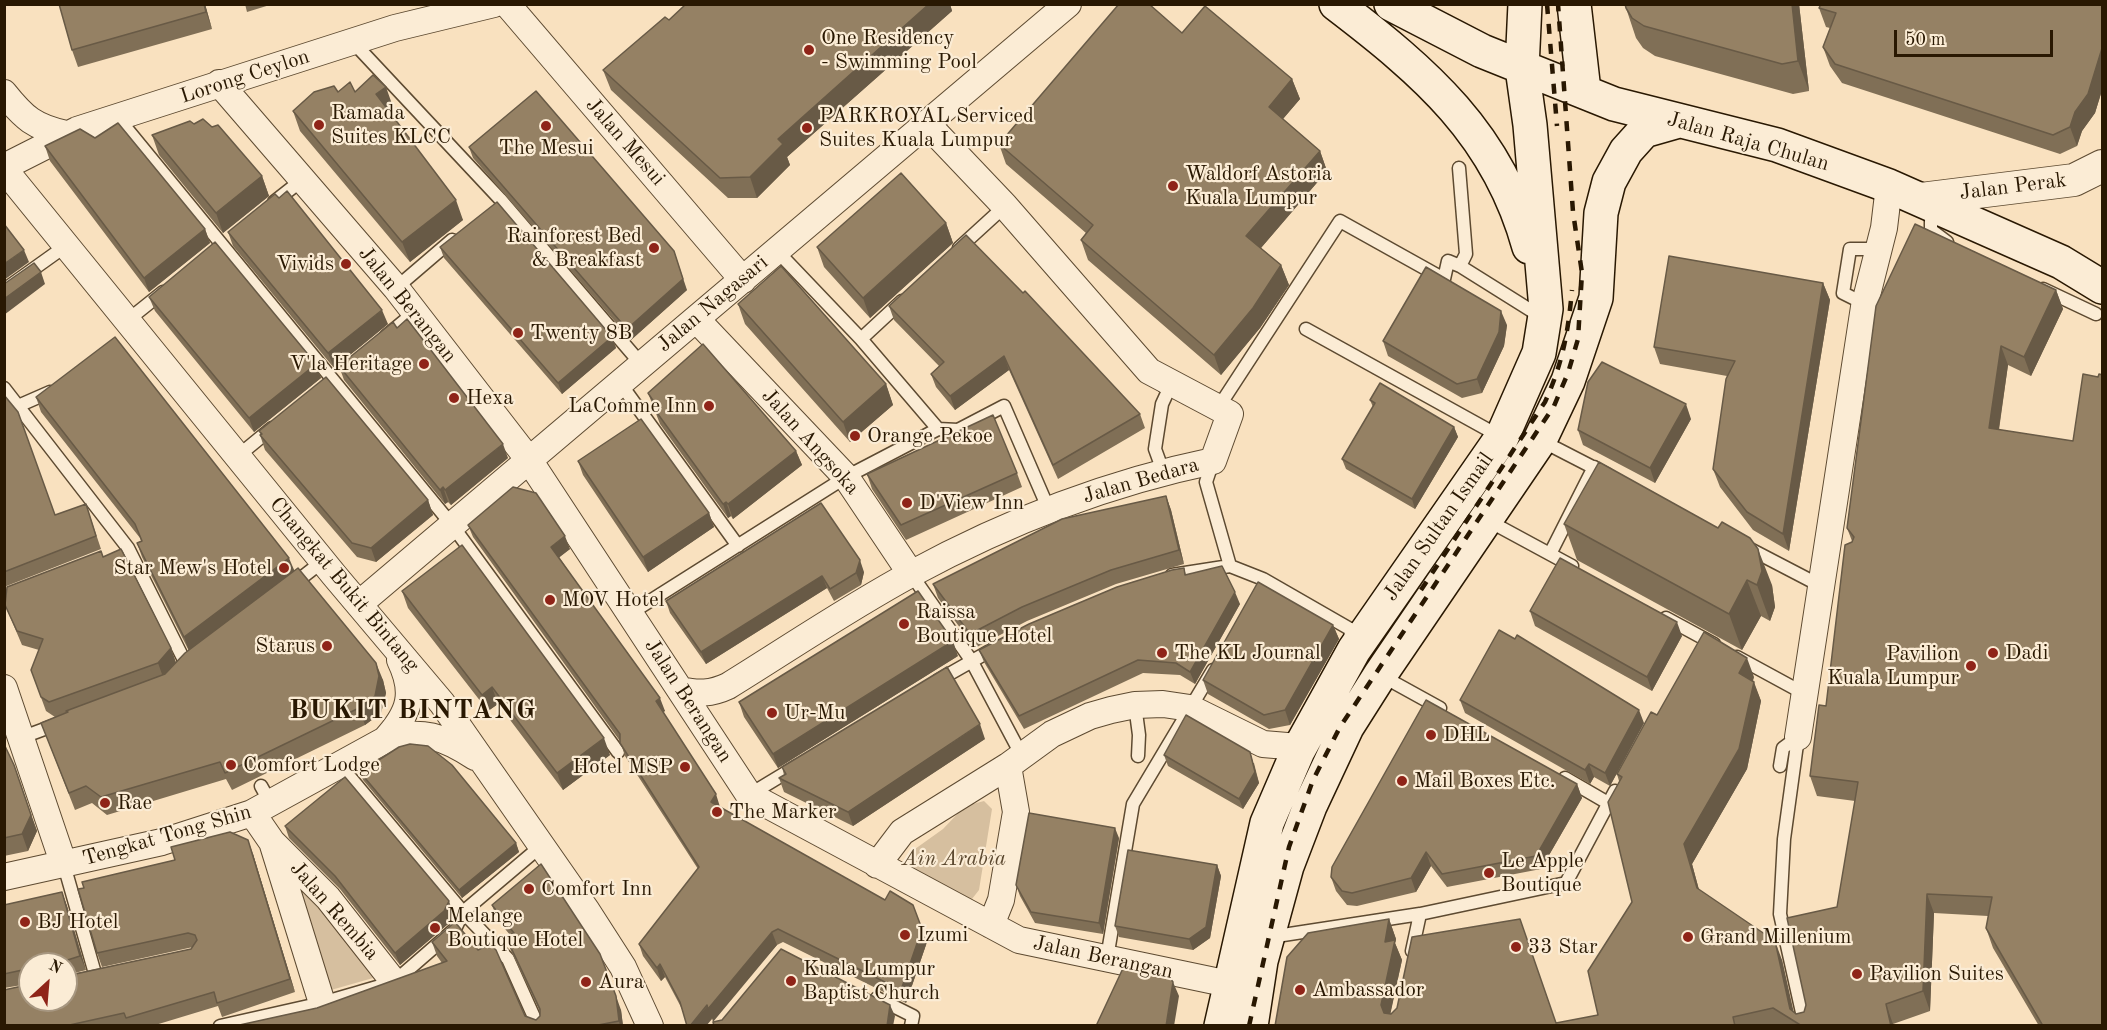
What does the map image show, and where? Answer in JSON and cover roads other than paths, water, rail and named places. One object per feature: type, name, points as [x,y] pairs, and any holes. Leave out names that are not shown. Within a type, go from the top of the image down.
[{"type":"main road","points":[[1336,4],[1410,63],[1463,117],[1487,148],[1527,239],[1546,314]]},
{"type":"main road","name":"Jalan Raja Chulan","points":[[1391,4],[1439,31],[1522,68],[1614,104],[1777,145],[1889,186],[2071,267],[2099,301]]},
{"type":"main road","name":"Jalan Sultan Ismail","points":[[1221,1026],[1267,824],[1300,748],[1351,654],[1502,437],[1539,353],[1546,314],[1530,125],[1522,68],[1525,4]]},
{"type":"main road","points":[[1574,4],[1584,91]]},
{"type":"main road","name":"Jalan Sultan Ismail","points":[[1251,1026],[1261,961],[1287,866],[1310,806],[1347,727],[1540,440],[1568,381],[1596,298],[1601,213],[1609,182],[1626,151],[1644,131],[1679,121]]},
{"type":"street","name":"Lorong Ceylon","points":[[4,168],[66,134],[395,28],[494,4]]},
{"type":"street","name":"Jalan Mesui","points":[[507,4],[742,280]]},
{"type":"street","name":"Jalan Nagasari","points":[[359,604],[1068,4]]},
{"type":"street","name":"Jalan Berangan","points":[[219,83],[396,288],[529,460],[749,795],[1019,940],[1120,965],[1229,984]]},
{"type":"street","points":[[4,93],[17,109],[42,129],[66,134]]},
{"type":"street","points":[[927,124],[1005,206],[1149,371],[1218,408]]},
{"type":"street","name":"Jalan Perak","points":[[1929,203],[2074,180],[2103,166]]},
{"type":"street","name":"Changkat Bukit Bintang","points":[[4,168],[67,245],[130,329],[442,702],[624,967],[650,1026]]},
{"type":"street","points":[[1798,737],[1821,586],[1831,553],[1865,304],[1879,249],[1889,186]]},
{"type":"street","name":"Jalan Angsoka","points":[[696,319],[846,477],[911,574]]},
{"type":"street","name":"Jalan Bedara","points":[[680,690],[696,693],[716,692],[911,574],[1048,510],[1163,471],[1213,461],[1230,414],[1218,408]]},
{"type":"street","name":"Tengkat Tong Shin","points":[[385,740],[402,720],[410,697],[407,675],[392,644]]},
{"type":"street","points":[[4,688],[15,728],[64,865]]},
{"type":"street","points":[[877,865],[902,832],[1015,761],[1052,734],[1090,716],[1135,705],[1163,704],[1190,708],[1263,744],[1300,748]]},
{"type":"street","name":"Tengkat Tong Shin","points":[[4,877],[162,842],[261,801],[385,740],[401,735],[431,734],[453,743],[483,762]]},
{"type":"street","points":[[991,925],[1001,900],[1016,812],[1015,761]]},
{"type":"street","name":"Jalan Rembia","points":[[261,801],[322,1003]]},
{"type":"street","name":"Jalan Rembia","points":[[272,842],[328,898],[394,982]]},
{"type":"lane","points":[[353,42],[642,365]]},
{"type":"lane","points":[[117,118],[452,525],[618,752]]},
{"type":"lane","points":[[1459,168],[1466,254],[1460,266]]},
{"type":"lane","points":[[266,209],[302,180]]},
{"type":"lane","points":[[1929,203],[1931,230],[1938,238],[1960,248]]},
{"type":"lane","points":[[946,260],[1005,206]]},
{"type":"lane","points":[[1218,408],[1340,221],[1444,279],[1448,261],[1546,314]]},
{"type":"lane","points":[[396,288],[465,229]]},
{"type":"lane","points":[[4,290],[67,245]]},
{"type":"lane","points":[[777,250],[861,339],[938,429]]},
{"type":"lane","points":[[130,329],[176,281]]},
{"type":"lane","points":[[2033,284],[2099,301]]},
{"type":"lane","points":[[861,339],[912,292]]},
{"type":"lane","points":[[378,342],[415,312]]},
{"type":"lane","points":[[1306,328],[1502,437]]},
{"type":"lane","points":[[1149,371],[1168,391],[1162,404],[1155,449],[1163,471]]},
{"type":"lane","points":[[620,383],[738,546]]},
{"type":"lane","points":[[18,406],[52,392],[61,385]]},
{"type":"lane","points":[[4,388],[123,550],[189,665]]},
{"type":"lane","points":[[631,613],[846,477],[938,429],[958,430],[1004,406],[1048,510]]},
{"type":"lane","points":[[238,456],[279,422]]},
{"type":"lane","points":[[1540,440],[1624,483]]},
{"type":"lane","points":[[1213,461],[1206,482],[1230,566]]},
{"type":"lane","points":[[1550,554],[1594,467]]},
{"type":"lane","points":[[1486,519],[1587,574]]},
{"type":"lane","points":[[1734,541],[1821,586]]},
{"type":"lane","points":[[278,595],[323,561]]},
{"type":"lane","points":[[1163,578],[1230,566],[1260,584],[1350,629],[1351,654]]},
{"type":"lane","points":[[911,574],[971,660],[1015,761]]},
{"type":"lane","points":[[1659,614],[1805,694]]},
{"type":"lane","points":[[921,691],[971,660],[1011,640]]},
{"type":"lane","points":[[1120,965],[1133,804],[1220,658]]},
{"type":"lane","points":[[1380,675],[1448,713]]},
{"type":"lane","points":[[1135,705],[1139,735],[1138,756]]},
{"type":"lane","points":[[15,728],[74,718]]},
{"type":"lane","points":[[1780,766],[1783,748],[1798,737]]},
{"type":"lane","points":[[1798,737],[1784,839],[1780,914],[1805,1026]]},
{"type":"lane","points":[[749,795],[810,758]]},
{"type":"lane","points":[[339,764],[462,912],[508,959],[538,1026]]},
{"type":"lane","points":[[1549,770],[1608,803]]},
{"type":"lane","points":[[1267,938],[1420,914],[1566,883],[1622,779]]},
{"type":"lane","points":[[220,1026],[322,1003],[394,982],[455,929],[462,912],[541,846]]},
{"type":"lane","points":[[64,865],[91,978],[112,973]]},
{"type":"lane","points":[[1410,962],[1420,914]]},
{"type":"lane","points":[[863,991],[913,1016],[911,1026]]},
{"type":"railway","points":[[1547,4],[1557,126]]},
{"type":"railway","points":[[1249,1026],[1289,847],[1313,780],[1340,727],[1554,406],[1568,373],[1578,339],[1582,273],[1573,212],[1558,4]]},
{"type":"railway","points":[[1421,590],[1545,402],[1564,347],[1572,290]]},
{"type":"place","name":"One Residency - Swimming Pool","points":[[809,50]]},
{"type":"place","name":"Ramada Suites KLCC","points":[[319,125]]},
{"type":"place","name":"The Mesui","points":[[546,126]]},
{"type":"place","name":"PARKROYAL Serviced Suites Kuala Lumpur","points":[[807,128]]},
{"type":"place","name":"Waldorf Astoria Kuala Lumpur","points":[[1173,186]]},
{"type":"place","name":"Rainforest Bed & Breakfast","points":[[654,248]]},
{"type":"place","name":"Vivids","points":[[346,264]]},
{"type":"place","name":"Twenty 8B","points":[[518,333]]},
{"type":"place","name":"V'la Heritage","points":[[424,364]]},
{"type":"place","name":"Hexa","points":[[454,398]]},
{"type":"place","name":"LaComme Inn","points":[[709,406]]},
{"type":"place","name":"Orange Pekoe","points":[[855,436]]},
{"type":"place","name":"D'View Inn","points":[[907,503]]},
{"type":"place","name":"Star Mew's Hotel","points":[[284,568]]},
{"type":"place","name":"MOV Hotel","points":[[550,600]]},
{"type":"place","name":"Raissa Boutique Hotel","points":[[904,624]]},
{"type":"place","name":"Starus","points":[[327,646]]},
{"type":"place","name":"The KL Journal","points":[[1162,653]]},
{"type":"place","name":"Dadi","points":[[1993,653]]},
{"type":"place","name":"Pavilion Kuala Lumpur","points":[[1971,666]]},
{"type":"place","name":"Ur-Mu","points":[[772,713]]},
{"type":"place","name":"DHL","points":[[1431,735]]},
{"type":"place","name":"Comfort Lodge","points":[[231,765]]},
{"type":"place","name":"Hotel MSP","points":[[685,767]]},
{"type":"place","name":"Mail Boxes Etc.","points":[[1402,781]]},
{"type":"place","name":"Rae","points":[[105,803]]},
{"type":"place","name":"The Marker","points":[[717,812]]},
{"type":"place","name":"Le Apple Boutique","points":[[1489,873]]},
{"type":"place","name":"Comfort Inn","points":[[529,889]]},
{"type":"place","name":"BJ Hotel","points":[[25,922]]},
{"type":"place","name":"Melange Boutique Hotel","points":[[435,928]]},
{"type":"place","name":"Izumi","points":[[905,935]]},
{"type":"place","name":"Grand Millenium","points":[[1688,937]]},
{"type":"place","name":"33 Star","points":[[1516,947]]},
{"type":"place","name":"Pavilion Suites","points":[[1857,974]]},
{"type":"place","name":"Kuala Lumpur Baptist Church","points":[[791,981]]},
{"type":"place","name":"Aura","points":[[586,982]]},
{"type":"place","name":"Ambassador","points":[[1300,990]]},
{"type":"district","name":"BUKIT BINTANG","points":[[413,711]]},
{"type":"park label","name":"Ain Arabia","points":[[954,859]]}]
